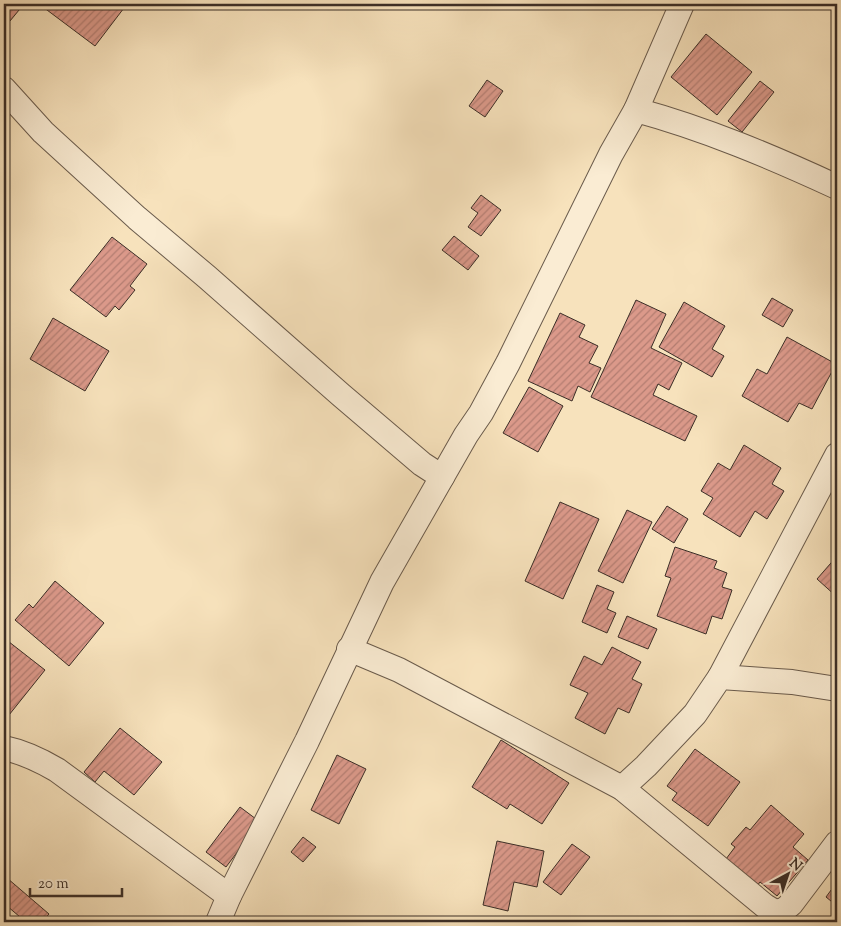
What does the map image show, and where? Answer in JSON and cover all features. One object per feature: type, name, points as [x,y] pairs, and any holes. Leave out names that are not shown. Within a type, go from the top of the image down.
[{"type":"street","points":[[218,922],[229,896],[307,741],[382,582],[508,364],[610,154],[636,110],[682,4]]},
{"type":"street","points":[[4,89],[44,132],[137,218],[207,277],[340,396],[422,464],[442,477]]},
{"type":"street","points":[[636,110],[672,119],[729,140],[837,187]]},
{"type":"street","points":[[622,788],[646,766],[695,714],[720,678],[837,455]]},
{"type":"street","points":[[349,649],[399,670],[622,788],[765,906],[775,917],[791,904],[837,843]]},
{"type":"street","points":[[720,678],[792,682],[837,689]]},
{"type":"street","points":[[4,748],[16,750],[37,758],[57,770],[229,896]]},
{"type":"building","points":[[4,4],[24,4],[10,21],[4,16]]},
{"type":"building","points":[[39,4],[127,4],[95,46]]},
{"type":"building","points":[[706,34],[752,72],[717,115],[671,77]]},
{"type":"building","points":[[487,80],[503,91],[485,117],[469,106]]},
{"type":"building","points":[[760,81],[774,92],[742,132],[728,121]]},
{"type":"building","points":[[481,195],[501,210],[481,236],[468,227],[478,213],[471,208]]},
{"type":"building","points":[[454,236],[479,256],[468,270],[442,250]]},
{"type":"building","points":[[112,237],[147,264],[130,286],[135,290],[119,310],[115,306],[106,317],[70,290]]},
{"type":"building","points":[[772,298],[793,310],[783,327],[762,315]]},
{"type":"building","points":[[636,300],[666,314],[651,348],[682,363],[669,390],[658,384],[653,395],[697,416],[685,441],[591,397]]},
{"type":"building","points":[[684,302],[725,326],[712,349],[724,356],[712,377],[659,347]]},
{"type":"building","points":[[560,313],[585,325],[579,337],[598,346],[589,363],[601,368],[590,392],[578,386],[572,401],[528,381]]},
{"type":"building","points":[[53,318],[109,351],[85,391],[30,359]]},
{"type":"building","points":[[787,337],[836,364],[812,409],[799,403],[788,422],[742,396],[757,369],[767,374]]},
{"type":"building","points":[[529,387],[563,406],[538,452],[503,433]]},
{"type":"building","points":[[744,445],[781,468],[772,484],[784,491],[767,519],[755,511],[740,537],[703,514],[713,498],[701,491],[718,463],[730,470]]},
{"type":"building","points":[[560,502],[599,519],[563,599],[525,581]]},
{"type":"building","points":[[667,506],[688,519],[674,543],[652,529]]},
{"type":"building","points":[[627,510],[652,522],[623,583],[598,571]]},
{"type":"building","points":[[675,547],[717,561],[714,568],[727,573],[722,587],[732,590],[722,619],[712,616],[706,634],[657,616],[671,578],[665,576]]},
{"type":"building","points":[[837,556],[837,597],[817,579]]},
{"type":"building","points":[[55,581],[104,623],[69,666],[15,620],[29,604],[33,608]]},
{"type":"building","points":[[597,585],[614,592],[607,609],[616,613],[607,633],[582,622]]},
{"type":"building","points":[[627,616],[657,629],[648,649],[618,637]]},
{"type":"building","points":[[4,638],[45,670],[9,715],[4,711]]},
{"type":"building","points":[[612,647],[641,662],[632,679],[642,684],[629,713],[618,708],[605,734],[575,718],[588,693],[570,685],[584,656],[602,665]]},
{"type":"building","points":[[120,728],[162,762],[134,795],[104,771],[95,782],[84,772]]},
{"type":"building","points":[[501,740],[569,783],[542,824],[510,804],[507,809],[472,787]]},
{"type":"building","points":[[695,749],[740,782],[708,826],[672,800],[677,793],[667,786]]},
{"type":"building","points":[[337,755],[366,769],[339,824],[311,810]]},
{"type":"building","points":[[771,805],[804,834],[793,847],[808,860],[777,896],[760,882],[757,886],[726,859],[735,847],[731,844],[746,827],[750,830]]},
{"type":"building","points":[[240,807],[260,822],[226,867],[206,852]]},
{"type":"building","points":[[303,837],[316,847],[303,862],[291,852]]},
{"type":"building","points":[[497,841],[544,851],[537,887],[514,882],[508,911],[483,905]]},
{"type":"building","points":[[572,844],[590,857],[561,895],[543,882]]},
{"type":"building","points":[[7,878],[49,914],[42,922],[26,922],[7,906],[4,910],[4,882]]},
{"type":"building","points":[[837,882],[837,906],[826,897]]}]
